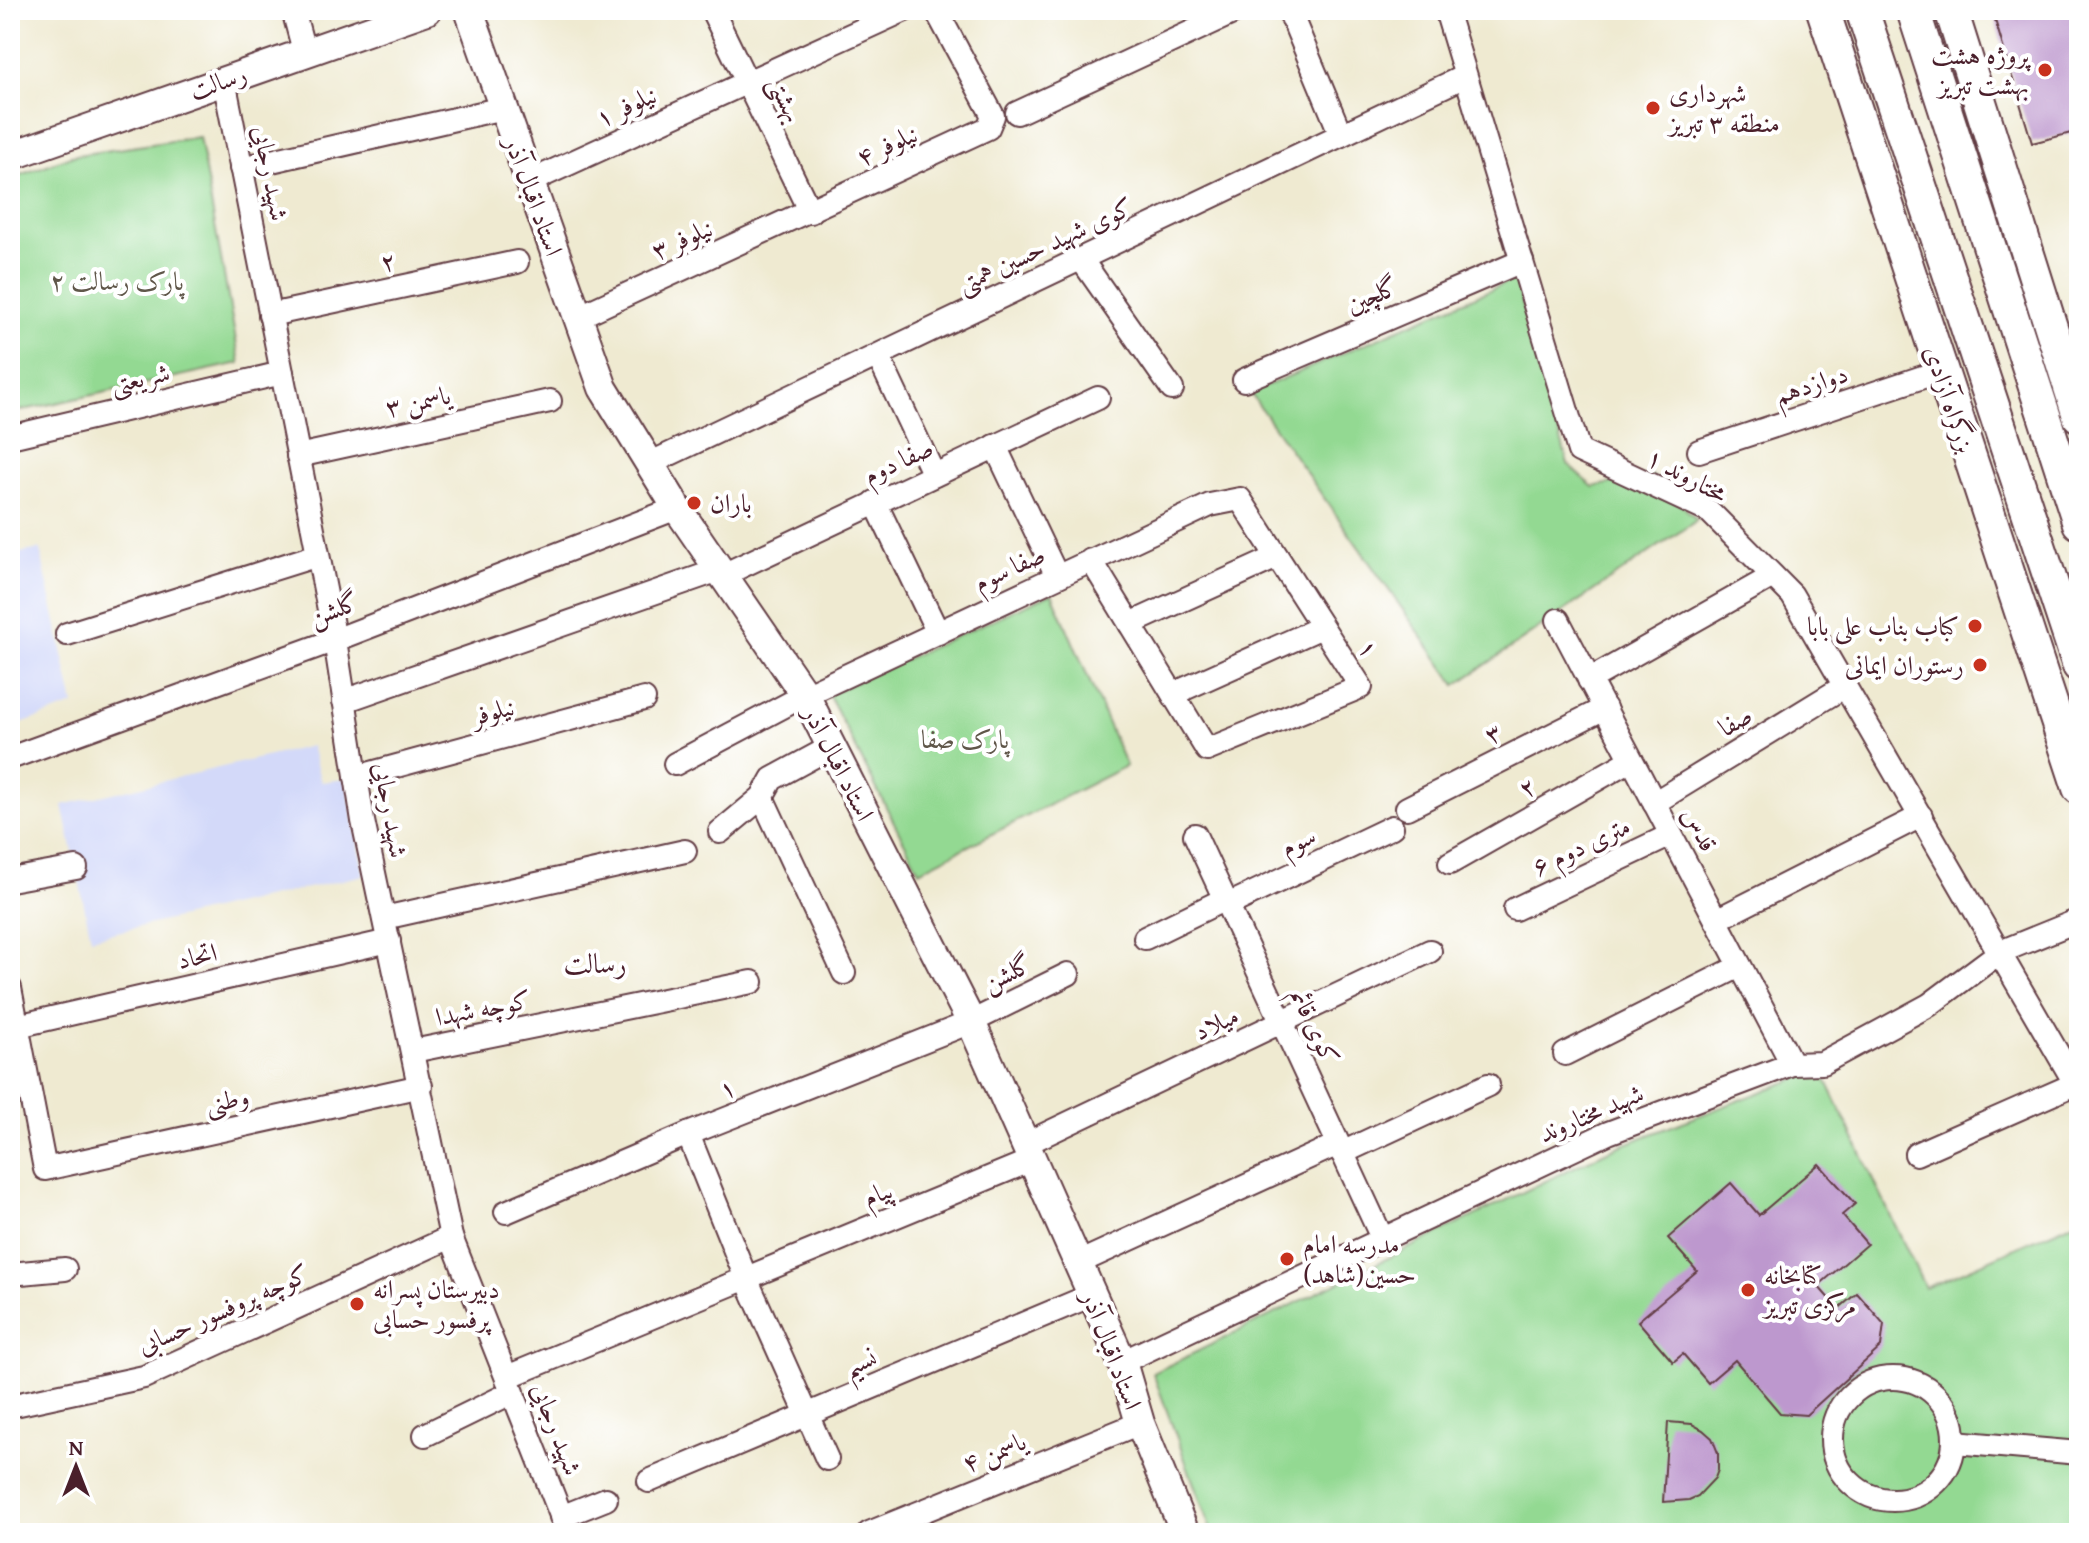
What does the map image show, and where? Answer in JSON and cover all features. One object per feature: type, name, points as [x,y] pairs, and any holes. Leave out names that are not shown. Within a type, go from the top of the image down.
[{"type":"highway","name":"بزرگراه آزادی","points":[[1823,10],[2079,788]]},
{"type":"highway","name":"بزرگراه آزادی","points":[[1862,10],[2079,666]]},
{"type":"highway","points":[[1913,10],[2079,523]]},
{"type":"highway","points":[[1951,10],[2079,416]]},
{"type":"main road","name":"رسالت","points":[[10,156],[427,10]]},
{"type":"main road","name":"استاد اقبال آذر","points":[[469,10],[603,388],[677,508],[805,695],[971,1022],[1122,1362],[1140,1423],[1185,1533]]},
{"type":"street","points":[[293,10],[304,51]]},
{"type":"street","name":"بهشتی","points":[[712,10],[810,212]]},
{"type":"street","name":"نیلوفر ۱","points":[[529,182],[905,10]]},
{"type":"street","name":"نیلوفر ۴","points":[[810,212],[988,128],[993,116],[936,10]]},
{"type":"street","points":[[1017,113],[1239,10]]},
{"type":"street","points":[[1289,10],[1341,135]]},
{"type":"street","name":"مختاروند ۱","points":[[1446,10],[1579,451],[1710,512],[1792,595],[2000,952],[2071,1057],[2077,1087]]},
{"type":"street","name":"کوی شهید حسین همتی","points":[[649,464],[1465,76]]},
{"type":"street","name":"شهید رجایی","points":[[224,80],[335,640],[363,821],[451,1237],[565,1525]]},
{"type":"street","points":[[241,168],[503,108]]},
{"type":"street","name":"نیلوفر ۳","points":[[578,317],[810,212]]},
{"type":"street","points":[[1081,259],[1172,389]]},
{"type":"street","name":"گلچین","points":[[1244,380],[1522,261]]},
{"type":"street","name":"۲","points":[[270,315],[517,262]]},
{"type":"street","points":[[878,356],[934,475]]},
{"type":"street","name":"دوازدهم","points":[[1699,451],[1941,371]]},
{"type":"street","name":"شریعتی","points":[[10,437],[282,373]]},
{"type":"street","name":"صفا دوم","points":[[344,701],[721,572],[1098,398]]},
{"type":"street","name":"یاسمن ۳","points":[[298,456],[550,401]]},
{"type":"street","points":[[995,446],[1057,576]]},
{"type":"street","name":"صفا سوم","points":[[675,764],[805,695],[1091,560],[1210,505],[1240,499]]},
{"type":"street","name":"۱","points":[[1173,694],[1207,750],[1361,687],[1240,499]]},
{"type":"street","points":[[875,502],[938,633]]},
{"type":"street","name":"گلشن","points":[[10,758],[335,640],[677,508]]},
{"type":"street","points":[[67,634],[318,555]]},
{"type":"street","points":[[1130,624],[1277,557]]},
{"type":"street","points":[[1091,560],[1173,694],[1322,627]]},
{"type":"street","points":[[1589,680],[1773,576]]},
{"type":"street","name":"قدس","points":[[1558,620],[1792,1064]]},
{"type":"street","name":"صفا","points":[[1654,803],[1845,686]]},
{"type":"street","name":"نیلوفر","points":[[356,777],[644,699]]},
{"type":"street","name":"۳","points":[[1407,808],[1605,708]]},
{"type":"street","points":[[720,832],[762,797],[772,779],[831,747]]},
{"type":"street","name":"۲","points":[[1450,863],[1631,760]]},
{"type":"street","points":[[762,797],[844,973]]},
{"type":"street","points":[[1716,920],[1921,816]]},
{"type":"street","name":"سوم","points":[[1226,902],[1392,827]]},
{"type":"street","name":"کوی قائم","points":[[1195,835],[1383,1240]]},
{"type":"street","name":"۶ متری دوم","points":[[1515,909],[1671,835]]},
{"type":"street","points":[[384,918],[685,851]]},
{"type":"street","points":[[10,880],[76,868]]},
{"type":"street","points":[[1145,938],[1226,902]]},
{"type":"street","name":"شهید مختاروند","points":[[1122,1362],[1608,1133],[1792,1064],[1822,1063],[1929,1005],[2000,952],[2079,920]]},
{"type":"street","name":"اتحاد","points":[[17,1026],[389,941]]},
{"type":"street","name":"میلاد","points":[[1029,1152],[1430,951]]},
{"type":"street","points":[[1565,1054],[1740,966]]},
{"type":"street","name":"گلشن","points":[[971,1022],[1068,974]]},
{"type":"street","name":"کوچه شهدا","points":[[413,1051],[752,982]]},
{"type":"street","points":[[10,988],[17,1026],[18,1068]]},
{"type":"street","name":"۱","points":[[506,1212],[688,1134],[971,1022]]},
{"type":"street","name":"وطنی","points":[[18,1068],[45,1169],[421,1086]]},
{"type":"street","points":[[1078,1263],[1488,1085]]},
{"type":"street","points":[[1916,1154],[2077,1087]]},
{"type":"street","points":[[688,1134],[746,1278],[827,1459]]},
{"type":"street","name":"پیام","points":[[425,1435],[510,1384],[1029,1152]]},
{"type":"street","name":"کوچه پروفسور حسابی","points":[[10,1406],[144,1377],[451,1237]]},
{"type":"street","points":[[10,1274],[65,1269]]},
{"type":"street","name":"نسیم","points":[[649,1481],[1092,1295]]},
{"type":"street","points":[[1896,1378],[1913,1381],[1930,1390],[1944,1405],[1953,1422],[1955,1442],[1950,1462],[1939,1480],[1923,1493],[1903,1500],[1882,1500],[1863,1493],[1847,1480],[1836,1462],[1831,1441],[1834,1422],[1842,1404],[1856,1390],[1874,1381],[1896,1378]]},
{"type":"street","name":"یاسمن ۴","points":[[869,1533],[1140,1423]]},
{"type":"street","points":[[1955,1442],[2079,1453]]},
{"type":"street","points":[[565,1525],[606,1499]]},
{"type":"shaded area","points":[[40,549],[74,705],[10,728],[10,555]]},
{"type":"shaded area","points":[[311,746],[321,782],[346,779],[364,875],[91,938],[63,805]]},
{"type":"green space","name":"پارک رسالت ۲","points":[[199,137],[240,363],[10,413],[10,179],[71,156]]},
{"type":"green space","points":[[1515,279],[1568,464],[1593,487],[1652,475],[1697,520],[1456,685],[1250,393]]},
{"type":"green space","name":"پارک صفا","points":[[1052,593],[1126,766],[919,871],[828,694]]},
{"type":"green space","points":[[1821,1069],[1925,1288],[2079,1220],[2079,1533],[1212,1533],[1153,1373],[1607,1151]]},
{"type":"building","name":"پروژه هشت بهشت تبریز","points":[[1992,10],[2079,10],[2079,131],[2032,143]]},
{"type":"building","name":"کتابخانه مرکزى تبریز","points":[[1819,1164],[1855,1204],[1842,1215],[1867,1244],[1818,1286],[1838,1309],[1857,1293],[1884,1324],[1881,1347],[1806,1415],[1780,1413],[1735,1360],[1708,1383],[1683,1354],[1673,1362],[1638,1321],[1697,1271],[1668,1238],[1731,1183],[1759,1215]]},
{"type":"building","points":[[1668,1422],[1692,1424],[1703,1430],[1712,1438],[1718,1453],[1715,1478],[1698,1496],[1689,1500],[1663,1502]]},
{"type":"place","name":"پروژه هشت بهشت تبریز","points":[[2045,70]]},
{"type":"place","name":"شهرداری منطقه ۳ تبریز","points":[[1653,108]]},
{"type":"place","name":"باران","points":[[694,503]]},
{"type":"place","name":"کباب بناب علی بابا","points":[[1975,626]]},
{"type":"place","name":"رستوران ایمانی","points":[[1980,665]]},
{"type":"place","name":"مدرسه امام حسین(شاهد)","points":[[1287,1259]]},
{"type":"place","name":"کتابخانه مرکزى تبریز","points":[[1748,1290]]},
{"type":"place","name":"دبیرستان پسرانه پرفسور حسابی","points":[[357,1304]]},
{"type":"district","name":"رسالت","points":[[595,963]]}]
